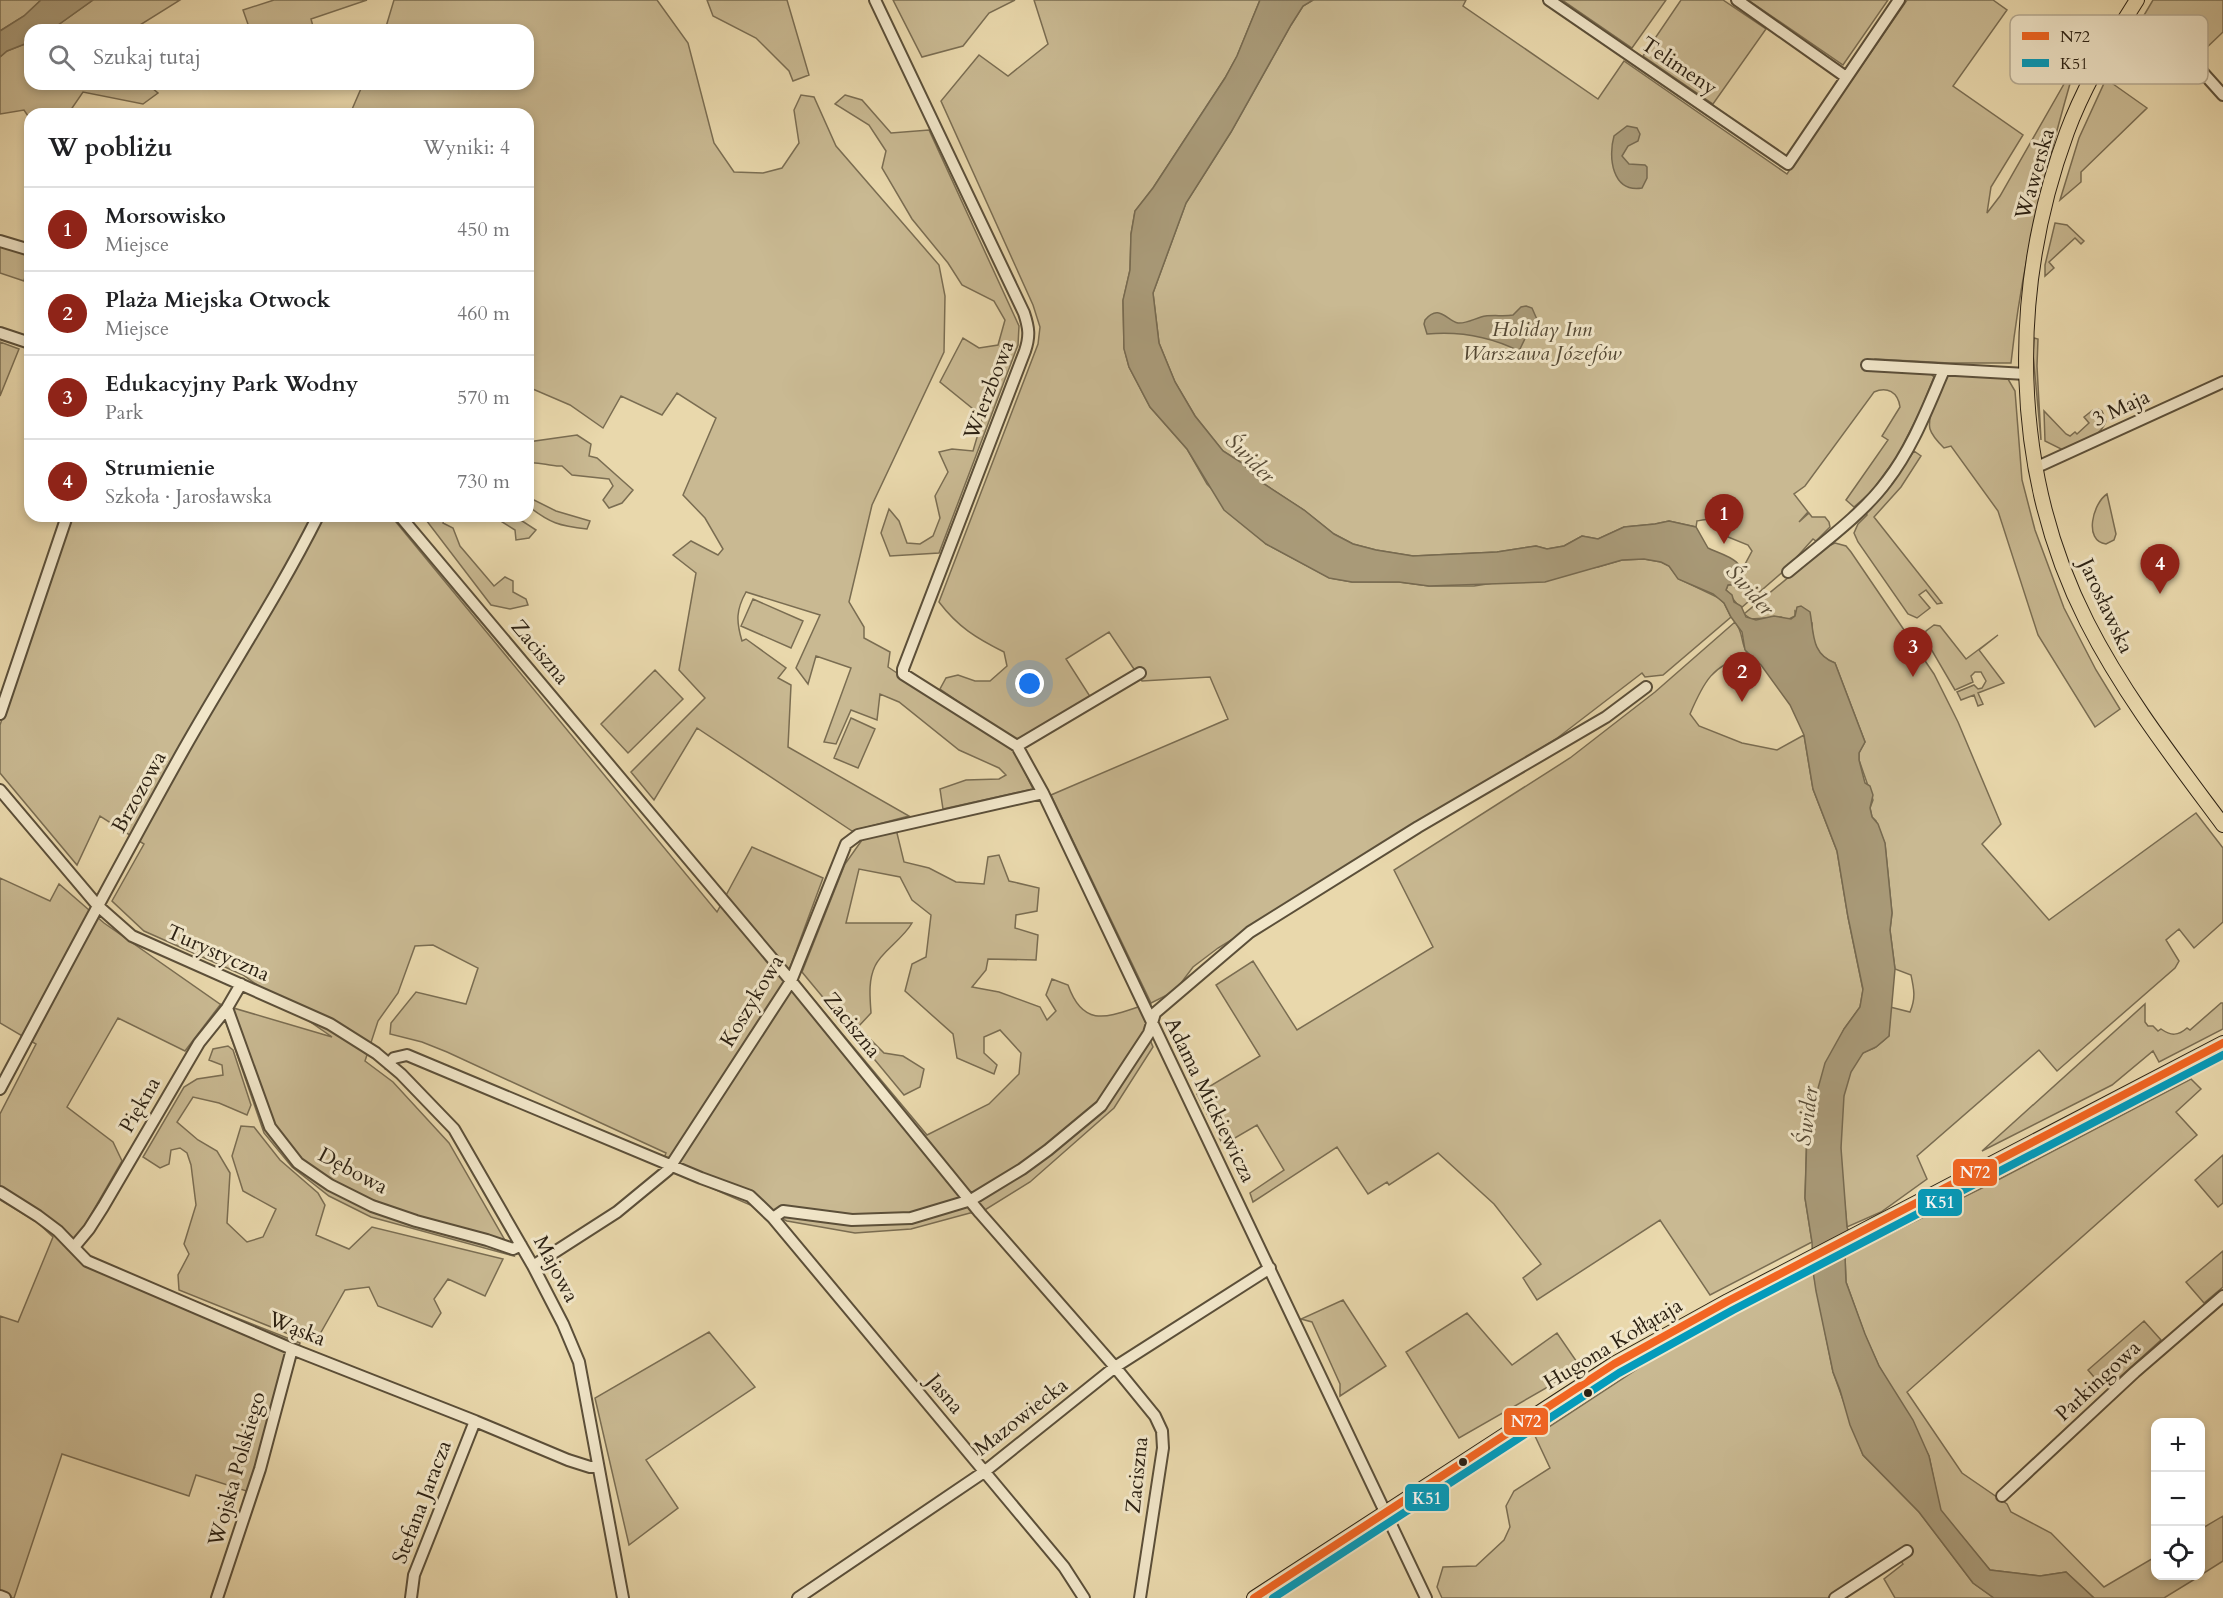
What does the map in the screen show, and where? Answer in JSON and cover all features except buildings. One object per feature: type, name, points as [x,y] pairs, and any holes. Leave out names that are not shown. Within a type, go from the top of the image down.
[{"type":"main road","name":"Wawerska","points":[[2127,15],[2137,0]]},
{"type":"main road","name":"Wawerska","points":[[2026,374],[2026,333],[2030,287],[2038,242],[2056,166],[2089,84]]},
{"type":"main road","name":"Jarosławska","points":[[2026,374],[2029,429],[2045,510],[2064,567],[2086,619],[2129,696],[2167,752],[2223,825]]},
{"type":"main road","name":"Hugona Kołłątaja","points":[[1254,1598],[1614,1364],[1728,1301],[2223,1043]]},
{"type":"street","name":"Wierzbowa","points":[[875,0],[1024,313],[1029,328],[1029,339],[1025,351],[903,669]]},
{"type":"street","name":"Telimeny","points":[[1549,0],[1788,164],[1846,77]]},
{"type":"street","points":[[1737,0],[1846,77],[1899,0]]},
{"type":"street","points":[[2208,78],[2223,95]]},
{"type":"street","points":[[0,241],[24,248]]},
{"type":"street","points":[[0,333],[24,341]]},
{"type":"street","points":[[1867,365],[2026,374]]},
{"type":"street","points":[[1788,572],[1862,508],[1888,481],[1916,437],[1944,370]]},
{"type":"street","name":"3 Maja","points":[[2035,468],[2223,382]]},
{"type":"street","points":[[0,714],[65,522]]},
{"type":"street","name":"Brzozowa","points":[[0,1089],[185,748],[315,522]]},
{"type":"street","name":"Zaciszna","points":[[405,522],[791,981],[971,1200],[1155,1416],[1162,1431],[1163,1448],[1140,1598]]},
{"type":"street","name":"Adama Mickiewicza","points":[[903,669],[903,674],[1017,746],[1043,793],[1426,1598]]},
{"type":"street","points":[[1017,746],[1140,673]]},
{"type":"street","points":[[772,1218],[783,1211],[852,1220],[911,1218],[971,1200],[1023,1169],[1101,1106],[1144,1042],[1155,1013],[1250,932],[1418,827],[1606,717],[1646,687]]},
{"type":"street","name":"Turystyczna","points":[[0,789],[98,906],[132,936],[330,1024]]},
{"type":"street","name":"Koszykowa","points":[[533,1266],[617,1212],[668,1170],[791,981],[846,844],[858,835],[1043,793]]},
{"type":"street","name":"Piękna","points":[[74,1247],[89,1230],[199,1043],[227,1008],[241,984]]},
{"type":"street","name":"Dębowa","points":[[227,1008],[270,1127],[297,1163],[330,1185],[372,1206],[513,1249],[521,1245]]},
{"type":"street","name":"Majowa","points":[[330,1024],[376,1053],[401,1074],[454,1129],[533,1266],[563,1324],[579,1362],[623,1598]]},
{"type":"street","name":"Jasna","points":[[389,1064],[394,1058],[407,1055],[750,1196],[772,1218],[1064,1567],[1084,1598]]},
{"type":"street","name":"Wąska","points":[[0,1192],[58,1231],[87,1261],[292,1349],[568,1460],[597,1467]]},
{"type":"street","name":"Mazowiecka","points":[[798,1598],[984,1472],[1115,1367],[1270,1268]]},
{"type":"street","name":"Parkingowa","points":[[2002,1496],[2135,1372],[2223,1296]]},
{"type":"street","name":"Wojska Polskiego","points":[[217,1598],[260,1469],[292,1349]]},
{"type":"street","name":"Stefana Jaracza","points":[[411,1598],[414,1575],[475,1421]]},
{"type":"street","points":[[1835,1598],[1907,1551]]},
{"type":"street","points":[[0,1596],[5,1598]]},
{"type":"green space","points":[[0,0],[41,0],[24,16],[0,31]]},
{"type":"green space","points":[[93,0],[180,0],[142,24],[59,24]]},
{"type":"green space","points":[[274,0],[367,0],[311,19],[312,24],[248,24],[243,10]]},
{"type":"green space","points":[[394,0],[657,0],[688,43],[714,143],[734,172],[763,173],[782,168],[799,143],[794,110],[801,95],[814,97],[836,146],[939,265],[945,296],[944,352],[872,505],[849,602],[864,627],[864,638],[890,652],[888,667],[1015,752],[1033,789],[943,809],[940,789],[966,780],[999,779],[1006,775],[999,768],[959,750],[899,702],[880,694],[877,720],[851,710],[836,744],[824,742],[851,668],[816,656],[808,684],[796,668],[820,615],[746,592],[740,604],[738,616],[742,641],[746,639],[786,668],[778,678],[791,685],[788,747],[909,816],[852,831],[697,728],[654,800],[631,772],[705,698],[679,670],[696,573],[673,555],[691,541],[718,555],[723,549],[705,518],[683,495],[716,418],[677,393],[662,415],[621,396],[603,428],[570,405],[534,390],[534,108],[353,108],[360,90],[534,90],[534,24],[387,24]]},
{"type":"green space","points":[[707,0],[787,0],[809,75],[793,81],[789,71],[756,38],[713,16]]},
{"type":"green space","points":[[893,0],[1015,0],[989,13],[963,46],[922,57]]},
{"type":"green space","points":[[1034,0],[1260,0],[1237,56],[1225,78],[1153,188],[1135,211],[1131,234],[1130,270],[1123,301],[1124,348],[1129,367],[1150,407],[1187,449],[1207,484],[1266,544],[1330,578],[1352,582],[1399,582],[1429,586],[1474,586],[1598,567],[1622,560],[1644,559],[1669,566],[1679,579],[1719,598],[1731,617],[1663,675],[1645,677],[1642,673],[1556,739],[1218,948],[1193,967],[1175,991],[1151,1003],[1051,795],[1228,719],[1210,677],[1142,681],[1109,632],[1066,659],[1091,698],[1017,742],[940,689],[946,678],[958,675],[975,681],[990,681],[1007,666],[1004,652],[968,631],[939,602],[1038,344],[1040,327],[1033,305],[941,101],[979,55],[1008,76],[1048,44]]},
{"type":"green space","name":"Holiday Inn Warszawa Józefów","points":[[1313,0],[1466,0],[1463,6],[1598,99],[1624,61],[1787,174],[1907,0],[1993,0],[2007,10],[1953,86],[2023,135],[1991,187],[1987,213],[2000,196],[2064,84],[2070,84],[2055,137],[2029,249],[2011,363],[1949,363],[1875,359],[1868,368],[1930,373],[1934,377],[1897,457],[1871,492],[1854,507],[1846,500],[1888,440],[1882,436],[1900,407],[1894,394],[1887,390],[1879,390],[1874,392],[1805,486],[1794,494],[1808,512],[1799,522],[1809,513],[1812,517],[1825,517],[1830,527],[1816,541],[1813,539],[1786,569],[1741,608],[1726,590],[1728,585],[1738,584],[1752,551],[1748,545],[1728,537],[1727,524],[1716,519],[1697,521],[1696,527],[1669,521],[1624,527],[1598,539],[1582,536],[1564,546],[1547,549],[1536,546],[1497,552],[1413,556],[1353,544],[1334,534],[1304,510],[1261,482],[1242,463],[1223,451],[1195,416],[1175,382],[1159,343],[1153,293],[1186,203],[1231,132],[1303,6]]},
{"type":"green space","points":[[1562,0],[1666,0],[1632,48]]},
{"type":"green space","points":[[1681,0],[1723,0],[1766,29],[1713,104],[1643,56]]},
{"type":"green space","points":[[1748,0],[1888,0],[1843,65]]},
{"type":"green space","points":[[2153,0],[2223,0],[2223,32],[2208,46],[2208,15],[2144,15]]},
{"type":"green space","points":[[24,44],[24,90],[154,90],[158,93],[143,104],[83,92],[72,108],[24,108],[24,110],[0,114],[0,57],[7,51]]},
{"type":"green space","points":[[2104,84],[2113,84],[2147,108],[2081,172],[2081,182],[2060,200],[2079,138]]},
{"type":"green space","points":[[845,95],[862,100],[891,133],[929,130],[1019,326],[1018,345],[939,553],[890,556],[881,533],[889,509],[899,521],[907,543],[920,544],[933,536],[940,518],[935,496],[948,472],[939,452],[952,449],[973,451],[983,417],[940,382],[963,338],[979,348],[998,345],[1005,320],[994,301],[962,285],[948,263],[912,219],[882,168],[886,151],[869,125],[835,104]]},
{"type":"green space","points":[[2055,223],[2067,225],[2084,241],[2081,244],[2075,238],[2049,262],[2054,268],[2045,276],[2045,265]]},
{"type":"green space","points":[[0,246],[24,253],[24,281],[0,273]]},
{"type":"green space","points":[[2034,338],[2038,339],[2037,366],[2041,440],[2033,354]]},
{"type":"green space","points":[[0,342],[19,349],[0,396]]},
{"type":"green space","points":[[1951,374],[2008,379],[2015,391],[2022,480],[2035,530],[2064,608],[2096,670],[2120,709],[2095,727],[2038,635],[1998,511],[1951,446],[1944,448],[1931,432],[1931,416],[1936,399],[1943,383]]},
{"type":"green space","points":[[2098,409],[2102,411],[2106,421],[2094,436],[2063,450],[2045,441],[2044,411],[2070,436],[2075,432],[2077,434],[2089,423],[2084,417]]},
{"type":"green space","points":[[577,435],[591,444],[589,456],[597,458],[633,490],[622,503],[609,508],[603,500],[613,486],[609,479],[572,475],[562,466],[534,463],[534,441]]},
{"type":"green space","points":[[1914,451],[1921,456],[1901,487],[1874,517],[1942,603],[1937,604],[1926,590],[1919,595],[1930,608],[1917,618],[1908,614],[1854,533],[1858,524],[1867,515],[1866,511],[1890,486]]},
{"type":"green space","points":[[2107,494],[2116,534],[2114,540],[2106,544],[2094,536],[2093,521],[2098,505]]},
{"type":"green space","points":[[534,500],[556,511],[590,521],[587,529],[562,525],[534,510]]},
{"type":"green space","points":[[69,522],[396,522],[717,912],[752,847],[823,878],[789,970],[927,1135],[989,1104],[1019,1074],[1021,1053],[1000,1030],[984,1037],[984,1053],[997,1065],[994,1074],[957,1058],[953,1034],[905,991],[912,964],[926,957],[931,915],[912,900],[900,877],[859,869],[846,923],[912,923],[875,966],[870,983],[871,1013],[858,1027],[884,1053],[903,1056],[924,1069],[920,1087],[904,1095],[802,972],[845,864],[862,840],[896,829],[904,862],[929,868],[956,882],[984,884],[988,857],[999,855],[1009,881],[1039,888],[1037,911],[1016,915],[1015,928],[1038,935],[1036,960],[988,959],[986,970],[972,987],[999,992],[1040,1007],[1047,1020],[1056,1011],[1046,995],[1052,979],[1068,985],[1083,1010],[1092,1015],[1113,1015],[1151,1003],[1146,1030],[1153,1047],[1114,1108],[1030,1182],[980,1213],[970,1213],[911,1229],[855,1233],[787,1221],[661,1166],[666,1153],[447,1052],[422,1042],[390,1034],[391,1023],[416,992],[466,1004],[478,968],[433,945],[415,946],[398,993],[378,1021],[365,1061],[393,1082],[449,1143],[514,1256],[371,1217],[329,1196],[292,1167],[264,1133],[220,1005],[185,1051],[118,1018],[67,1107],[113,1142],[122,1161],[82,1230],[81,1256],[300,1343],[256,1494],[196,1475],[189,1496],[62,1454],[14,1598],[0,1597],[0,1316],[18,1322],[53,1237],[37,1222],[0,1200],[0,1114],[36,1044],[0,1023],[0,878],[50,901],[59,884],[104,923],[220,1004],[332,1037],[243,975],[144,931],[112,901],[144,844],[100,816],[77,865],[0,773],[0,725]]},
{"type":"green space","points":[[428,522],[443,522],[453,528],[460,546],[494,586],[505,577],[513,581],[513,592],[526,599],[528,605],[510,609],[491,605]]},
{"type":"green space","points":[[502,522],[524,522],[536,530],[529,538],[516,540],[515,530]]},
{"type":"green space","points":[[1835,543],[1846,546],[1851,552],[1934,674],[1958,722],[2001,824],[1982,844],[2049,920],[2196,813],[2223,848],[2223,922],[2194,948],[2179,929],[2166,940],[2179,961],[2175,968],[2057,1071],[2039,1050],[1917,1156],[1927,1179],[1881,1212],[1847,1227],[1840,1137],[1845,1090],[1851,1070],[1862,1054],[1876,1047],[1889,1036],[1890,1007],[1910,1012],[1914,998],[1913,985],[1911,975],[1895,969],[1890,930],[1892,913],[1885,844],[1876,821],[1872,817],[1870,808],[1873,800],[1859,760],[1859,753],[1865,742],[1835,663],[1823,656],[1816,648],[1812,623],[1795,611],[1795,616],[1787,620],[1781,617],[1751,619],[1744,614],[1824,548]]},
{"type":"green space","points":[[753,599],[803,621],[791,648],[741,626]]},
{"type":"green space","points":[[1735,622],[1748,654],[1726,664],[1711,676],[1700,692],[1690,714],[1699,726],[1742,743],[1777,750],[1804,735],[1813,789],[1837,851],[1863,990],[1860,1007],[1844,1029],[1807,1128],[1805,1198],[1812,1242],[1710,1295],[1660,1220],[1537,1300],[1523,1278],[1541,1264],[1494,1204],[1438,1153],[1389,1185],[1387,1182],[1368,1194],[1337,1147],[1253,1202],[1250,1193],[1284,1170],[1257,1125],[1223,1145],[1197,1094],[1260,1056],[1216,985],[1253,961],[1297,1030],[1433,947],[1394,870],[1570,758],[1655,692]]},
{"type":"green space","points":[[1934,625],[1940,626],[1966,659],[1998,635],[1979,650],[2004,683],[1978,693],[1983,704],[1978,706],[1974,695],[1961,700],[1957,692],[1974,685],[1978,689],[1982,688],[1986,681],[1981,672],[1975,672],[1971,676],[1973,682],[1955,690],[1924,637],[1926,631]]},
{"type":"green space","points":[[655,670],[683,699],[628,753],[601,724]]},
{"type":"green space","points":[[851,718],[875,729],[858,768],[834,758]]},
{"type":"green space","points":[[2223,1003],[2223,1029],[2159,1062],[2153,1051],[2112,1085],[1982,1151],[2145,1004],[2145,1022],[2148,1026],[2153,1026],[2158,1031],[2161,1029],[2174,1034],[2181,1033],[2187,1028],[2190,1030]]},
{"type":"green space","points":[[228,1046],[233,1050],[251,1105],[247,1115],[219,1103],[193,1097],[177,1122],[198,1140],[217,1151],[230,1173],[227,1223],[247,1242],[263,1237],[276,1209],[243,1191],[232,1156],[241,1126],[254,1127],[280,1160],[318,1193],[325,1205],[316,1235],[349,1249],[372,1227],[503,1259],[485,1296],[448,1279],[434,1299],[441,1313],[432,1327],[378,1306],[369,1287],[345,1290],[316,1341],[301,1339],[179,1290],[178,1275],[189,1254],[184,1244],[196,1205],[191,1165],[187,1153],[180,1148],[171,1150],[169,1164],[160,1168],[143,1157],[184,1087],[197,1079],[223,1075],[222,1065],[209,1060],[213,1049]]},
{"type":"green space","points":[[2191,1079],[2201,1089],[2176,1112],[2197,1135],[1907,1392],[1962,1473],[2007,1504],[2011,1512],[2051,1533],[2104,1587],[2151,1559],[2151,1580],[2193,1580],[2164,1598],[2094,1598],[2066,1572],[2040,1576],[1990,1570],[1940,1510],[1929,1456],[1879,1366],[1865,1335],[1846,1282],[1845,1256],[1992,1183]]},
{"type":"green space","points":[[2223,1155],[2223,1203],[2218,1207],[2195,1180]]},
{"type":"green space","points":[[2223,1251],[2223,1287],[2204,1303],[2186,1282]]},
{"type":"green space","points":[[1813,1271],[1833,1372],[1863,1455],[1919,1512],[1973,1583],[1994,1598],[1895,1598],[1884,1579],[1903,1564],[1896,1554],[1828,1598],[1442,1598],[1437,1587],[1443,1567],[1476,1566],[1504,1540],[1510,1527],[1506,1506],[1514,1491],[1550,1468],[1535,1436],[1663,1352],[1749,1300]]},
{"type":"green space","points":[[1343,1300],[1386,1366],[1340,1396],[1340,1384],[1312,1322],[1301,1319]]},
{"type":"green space","points":[[1467,1313],[1512,1365],[1557,1333],[1581,1368],[1459,1438],[1406,1352]]},
{"type":"green space","points":[[2144,1321],[2161,1340],[2112,1384],[2100,1384],[2088,1370]]},
{"type":"green space","points":[[709,1332],[755,1387],[646,1460],[678,1508],[629,1545],[595,1398]]},
{"type":"green space","points":[[2223,1516],[2223,1561],[2205,1572],[2205,1527]]},
{"type":"shaded area","points":[[41,0],[93,0],[59,24],[24,24],[24,44],[7,51],[0,57],[0,31],[24,16]]},
{"type":"shaded area","points":[[1260,0],[1313,0],[1303,6],[1291,25],[1231,132],[1186,203],[1153,293],[1159,343],[1175,382],[1195,416],[1223,451],[1242,463],[1261,482],[1304,510],[1334,534],[1353,544],[1413,556],[1497,552],[1536,546],[1547,549],[1564,546],[1582,536],[1598,539],[1624,527],[1669,521],[1696,527],[1708,548],[1737,563],[1743,574],[1742,581],[1728,585],[1726,590],[1732,595],[1734,602],[1741,606],[1746,617],[1756,620],[1774,616],[1791,619],[1795,616],[1797,607],[1801,606],[1810,612],[1815,642],[1822,654],[1835,663],[1865,742],[1859,753],[1859,760],[1865,783],[1870,786],[1873,795],[1870,808],[1872,817],[1878,824],[1885,843],[1892,913],[1890,930],[1895,969],[1889,1036],[1876,1047],[1863,1053],[1851,1072],[1844,1096],[1841,1148],[1847,1227],[1855,1249],[1845,1256],[1846,1282],[1879,1366],[1913,1420],[1929,1456],[1941,1510],[1990,1570],[2040,1576],[2066,1572],[2094,1598],[1994,1598],[1973,1583],[1919,1512],[1863,1455],[1850,1425],[1833,1372],[1813,1271],[1812,1242],[1805,1198],[1807,1128],[1825,1063],[1844,1029],[1860,1007],[1863,989],[1837,851],[1813,789],[1804,735],[1790,705],[1761,665],[1745,650],[1742,632],[1724,603],[1713,594],[1678,579],[1669,566],[1644,559],[1622,560],[1545,582],[1429,586],[1399,582],[1352,582],[1329,578],[1266,544],[1224,510],[1187,449],[1150,407],[1129,367],[1124,349],[1123,300],[1130,270],[1131,234],[1135,211],[1153,188],[1225,78],[1237,56]]},
{"type":"shaded area","points":[[1627,126],[1637,128],[1640,134],[1638,141],[1628,146],[1622,156],[1629,164],[1647,167],[1647,178],[1642,188],[1624,185],[1618,179],[1612,163],[1614,136]]},
{"type":"shaded area","points":[[1521,307],[1532,308],[1542,326],[1540,330],[1531,326],[1519,351],[1474,336],[1451,333],[1427,334],[1424,324],[1430,315],[1435,313],[1443,314],[1454,322],[1461,323],[1485,316],[1513,315]]},
{"type":"transit line","name":"N72","points":[[1254,1598],[1614,1364],[1728,1301],[2223,1043]]},
{"type":"transit line","name":"K51","points":[[1273,1598],[1619,1373],[1733,1310],[2223,1055]]},
{"type":"place","name":"Morsowisko","points":[[1724,544]]},
{"type":"place","name":"Strumienie","points":[[2160,594]]},
{"type":"place","name":"Edukacyjny Park Wodny","points":[[1913,677]]},
{"type":"place","name":"Plaża Miejska Otwock","points":[[1742,702]]},
{"type":"water label","name":"Świder","points":[[1250,458]]},
{"type":"water label","name":"Świder","points":[[1750,590]]},
{"type":"water label","name":"Świder","points":[[1807,1116]]}]
